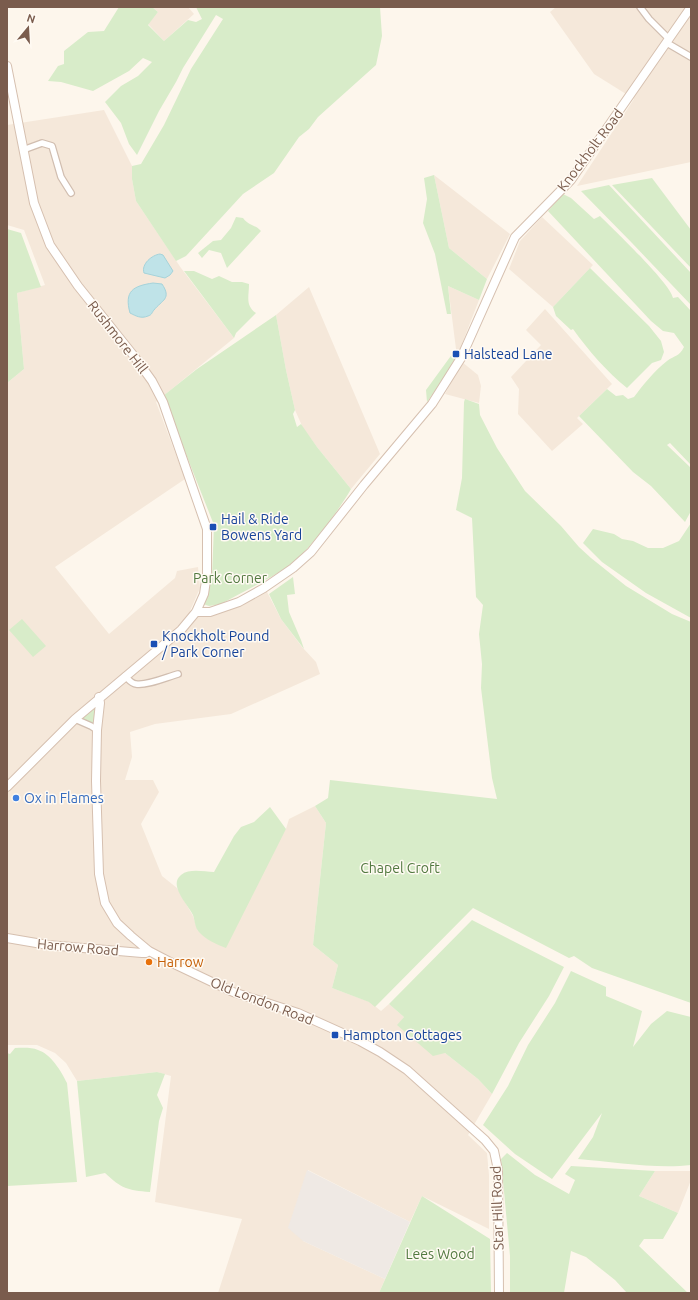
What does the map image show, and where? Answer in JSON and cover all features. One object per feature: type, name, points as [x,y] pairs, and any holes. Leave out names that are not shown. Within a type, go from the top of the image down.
[{"type":"street","points":[[640,7],[668,41],[691,57]]},
{"type":"street","name":"Knockholt Road","points":[[196,612],[210,612],[239,602],[264,588],[293,568],[311,552],[364,485],[432,404],[461,358],[515,237],[571,180],[691,7]]},
{"type":"street","name":"Rushmore Hill","points":[[7,66],[34,202],[50,245],[78,286],[134,356],[152,381],[164,402],[207,529],[207,574],[204,594],[196,612],[181,630],[99,697],[75,719],[7,787]]},
{"type":"street","points":[[23,150],[42,143],[52,146],[61,177],[71,193]]},
{"type":"street","points":[[125,676],[132,683],[136,684],[149,683],[178,674]]},
{"type":"street","name":"Old London Road","points":[[99,697],[96,810],[100,882],[103,897],[108,909],[117,923],[149,951],[172,963],[226,989],[298,1013],[360,1041],[408,1070],[475,1131]]},
{"type":"street","points":[[75,719],[97,730]]},
{"type":"street","points":[[126,951],[131,936]]},
{"type":"street","name":"Harrow Road","points":[[7,938],[48,945],[145,953],[149,951]]},
{"type":"street","name":"Star Hill Road","points":[[475,1131],[494,1151],[498,1170],[500,1293]]},
{"type":"shaded area","points":[[152,7],[188,7],[194,14],[164,41],[148,24],[158,12]]},
{"type":"shaded area","points":[[556,7],[691,7],[691,162],[577,186],[634,99],[594,74],[550,12]]},
{"type":"shaded area","points":[[104,110],[132,166],[132,179],[136,201],[181,268],[234,338],[156,402],[185,479],[55,567],[109,634],[175,578],[177,571],[198,567],[200,588],[190,611],[197,616],[215,615],[241,606],[266,590],[281,619],[302,647],[316,662],[320,674],[231,714],[155,724],[130,732],[132,757],[125,780],[153,780],[159,792],[141,824],[162,876],[177,888],[193,916],[198,931],[286,829],[289,819],[315,806],[326,823],[313,945],[338,965],[332,988],[370,1002],[381,1011],[389,1004],[404,1017],[398,1025],[445,1053],[478,1079],[492,1094],[468,1135],[487,1153],[489,1175],[489,1229],[422,1196],[410,1222],[308,1170],[303,1241],[385,1279],[379,1293],[218,1293],[242,1219],[155,1202],[171,1076],[157,1072],[77,1081],[66,1063],[55,1053],[37,1045],[7,1045],[7,383],[24,369],[17,293],[45,285],[24,230],[7,225],[7,125]]},
{"type":"shaded area","points":[[434,175],[510,234],[487,279],[449,248]]},
{"type":"shaded area","points":[[542,217],[593,265],[553,307],[509,269],[520,241]]},
{"type":"shaded area","points":[[448,286],[479,300],[458,354],[456,349]]},
{"type":"shaded area","points":[[309,287],[380,454],[351,489],[303,428],[295,410],[286,370],[276,315]]},
{"type":"shaded area","points":[[545,309],[612,384],[577,418],[583,424],[552,451],[518,414],[519,389],[511,377],[541,345],[526,330]]},
{"type":"shaded area","points":[[462,362],[478,375],[481,386],[479,403],[445,394]]},
{"type":"shaded area","points":[[307,1170],[410,1222],[385,1279],[303,1241],[288,1228]]},
{"type":"shaded area","points":[[655,1171],[691,1171],[691,1180],[678,1213],[639,1196]]},
{"type":"green space","points":[[119,7],[152,7],[158,12],[148,25],[164,41],[188,20],[196,22],[202,19],[196,7],[380,7],[382,36],[376,65],[318,117],[309,129],[299,137],[274,173],[243,194],[186,256],[176,261],[136,201],[132,179],[132,166],[141,164],[164,125],[191,69],[223,19],[216,15],[183,68],[137,155],[129,144],[121,123],[105,102],[121,86],[138,76],[152,62],[143,58],[129,71],[93,91],[61,82],[48,81],[58,66],[64,64],[64,51],[88,32],[104,31]]},
{"type":"green space","points":[[434,175],[449,248],[487,279],[479,300],[448,286],[451,314],[447,314],[435,254],[423,223],[427,199],[424,178]]},
{"type":"green space","points":[[652,178],[691,230],[691,268],[612,185]]},
{"type":"green space","points":[[609,185],[691,273],[691,305],[581,191]]},
{"type":"green space","points":[[563,194],[571,198],[594,219],[600,216],[652,269],[670,291],[673,298],[678,297],[691,311],[691,465],[670,443],[667,445],[691,468],[691,511],[685,522],[651,486],[633,472],[579,416],[607,389],[616,396],[623,395],[628,399],[634,397],[658,369],[667,361],[679,354],[684,347],[674,333],[663,331],[651,321],[548,211]]},
{"type":"green space","points":[[236,217],[243,218],[261,231],[227,268],[221,253],[209,250],[202,258],[198,253],[213,241],[221,240],[231,228]]},
{"type":"green space","points":[[7,229],[21,233],[41,287],[17,293],[24,369],[7,383]]},
{"type":"green space","points":[[590,268],[649,326],[661,341],[664,352],[661,360],[652,363],[627,388],[598,360],[573,329],[571,330],[556,316],[553,307]]},
{"type":"green space","points":[[184,271],[194,271],[212,279],[219,276],[232,282],[249,284],[249,304],[256,313],[236,333],[234,338]]},
{"type":"green space","name":"Park Corner","points":[[276,315],[295,410],[293,414],[297,427],[301,424],[317,447],[351,489],[323,530],[306,550],[290,565],[265,581],[221,604],[209,606],[203,604],[212,577],[214,525],[163,396],[197,369]]},
{"type":"green space","points":[[453,353],[458,358],[427,402],[426,390]]},
{"type":"green space","name":"Chapel Croft","points":[[465,399],[479,404],[480,415],[497,448],[525,491],[561,526],[579,547],[626,586],[672,614],[691,622],[691,1003],[592,968],[574,956],[569,958],[473,908],[375,1007],[369,1002],[332,988],[338,965],[313,945],[326,823],[315,806],[328,798],[330,780],[497,799],[492,778],[481,688],[482,664],[479,634],[483,605],[476,597],[472,518],[456,510],[462,478]]},
{"type":"green space","points":[[691,523],[691,618],[646,593],[602,562],[583,543],[593,529],[614,534],[622,539],[633,541],[648,548],[663,548],[679,541]]},
{"type":"green space","points":[[293,577],[295,594],[287,595],[289,612],[304,649],[281,619],[269,594]]},
{"type":"green space","points":[[22,619],[46,646],[33,657],[9,630]]},
{"type":"green space","points":[[93,707],[96,707],[94,725],[89,721],[80,719]]},
{"type":"green space","points":[[270,807],[286,829],[226,948],[208,940],[198,930],[193,915],[180,895],[177,884],[178,879],[181,875],[189,872],[214,872],[234,836],[241,827],[254,822]]},
{"type":"green space","points":[[472,920],[564,967],[549,996],[519,1043],[492,1094],[478,1079],[445,1053],[433,1056],[397,1025],[404,1017],[389,1004]]},
{"type":"green space","points":[[571,971],[606,987],[606,996],[642,1011],[633,1047],[651,1024],[667,1011],[691,1017],[691,1165],[650,1166],[578,1159],[593,1137],[602,1113],[552,1179],[515,1154],[483,1125],[508,1086],[528,1045],[555,1003]]},
{"type":"green space","points":[[15,1048],[32,1048],[43,1052],[51,1059],[62,1073],[67,1083],[77,1182],[7,1186],[7,1053],[10,1054]]},
{"type":"green space","points":[[157,1072],[165,1074],[157,1095],[163,1108],[159,1121],[150,1192],[125,1188],[105,1173],[86,1177],[77,1081]]},
{"type":"green space","points":[[507,1153],[535,1175],[569,1194],[575,1180],[565,1174],[571,1166],[655,1171],[639,1196],[678,1213],[663,1239],[644,1239],[639,1246],[688,1293],[627,1293],[615,1280],[586,1257],[571,1251],[564,1293],[510,1293],[510,1256],[501,1159]]},
{"type":"green space","name":"Lees Wood","points":[[422,1196],[490,1239],[491,1293],[379,1293]]},
{"type":"water","points":[[160,254],[163,255],[173,271],[170,275],[165,278],[144,273],[144,266],[148,260]]},
{"type":"water","points":[[153,283],[162,284],[166,293],[165,299],[149,316],[141,317],[130,313],[128,299],[132,291],[140,286]]},
{"type":"place","name":"Halstead Lane","points":[[456,354]]},
{"type":"place","name":"Hail & Ride Bowens Yard","points":[[213,527]]},
{"type":"place","name":"Knockholt Pound / Park Corner","points":[[154,644]]},
{"type":"place","name":"Ox in Flames","points":[[16,798]]},
{"type":"place","name":"Harrow","points":[[149,962]]},
{"type":"place","name":"Hampton Cottages","points":[[335,1035]]}]
